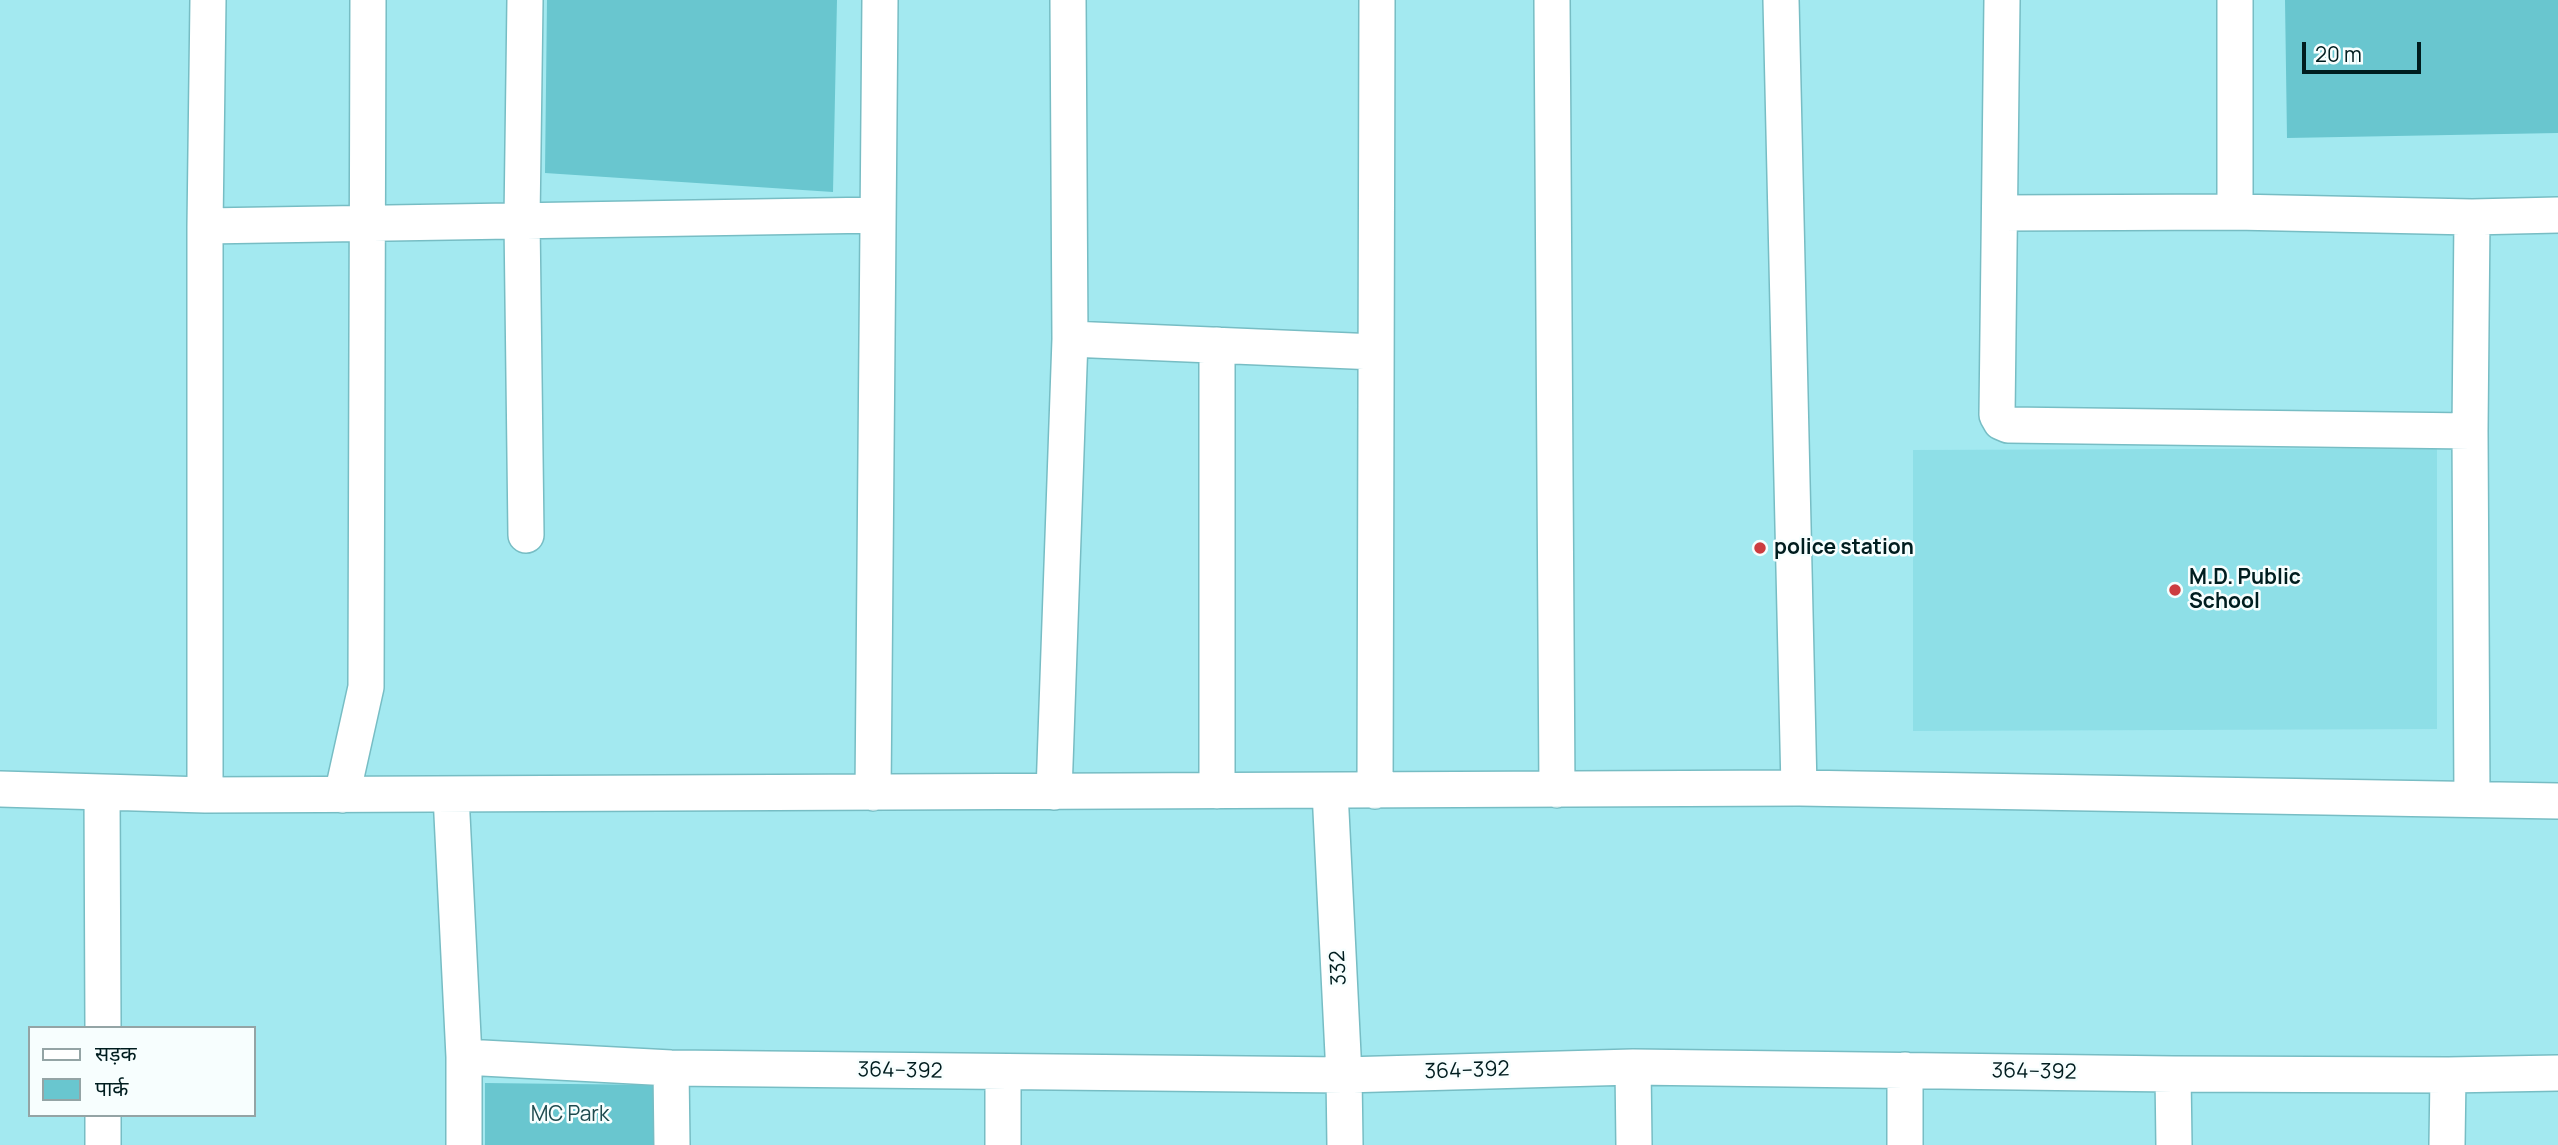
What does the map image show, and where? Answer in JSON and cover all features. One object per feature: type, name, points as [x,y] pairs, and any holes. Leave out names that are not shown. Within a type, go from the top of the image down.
[{"type":"street","points":[[205,795],[205,226],[208,0]]},
{"type":"street","points":[[342,794],[366,687],[368,0]]},
{"type":"street","points":[[525,0],[522,220],[526,535]]},
{"type":"street","points":[[873,793],[880,0]]},
{"type":"street","points":[[1054,792],[1070,338],[1068,0]]},
{"type":"street","points":[[1375,791],[1377,0]]},
{"type":"street","points":[[1552,0],[1558,790]]},
{"type":"street","points":[[1781,0],[1799,788]]},
{"type":"street","points":[[2003,0],[1997,415],[2001,422],[2008,425],[2470,431]]},
{"type":"street","points":[[2235,0],[2235,212]]},
{"type":"street","points":[[2001,213],[2235,212],[2472,217],[2558,215]]},
{"type":"street","points":[[205,226],[877,215]]},
{"type":"street","points":[[2472,217],[2472,799]]},
{"type":"street","points":[[1070,338],[1376,352]]},
{"type":"street","points":[[1217,345],[1217,791]]},
{"type":"street","points":[[0,789],[205,795],[452,795],[1799,788],[2558,801]]},
{"type":"street","name":"332","points":[[1330,791],[1345,1145]]},
{"type":"street","points":[[102,792],[103,1026]]},
{"type":"street","points":[[452,795],[464,1057],[464,1145]]},
{"type":"street","name":"364--392","points":[[464,1057],[671,1068],[1344,1075],[1633,1067],[2173,1074],[2558,1073]]},
{"type":"street","points":[[1633,1067],[1634,1145]]},
{"type":"street","points":[[671,1068],[672,1145]]},
{"type":"street","points":[[1905,1070],[1905,1145]]},
{"type":"street","points":[[1003,1072],[1003,1145]]},
{"type":"street","points":[[2173,1074],[2174,1145]]},
{"type":"street","points":[[2447,1145],[2448,1075]]},
{"type":"street","points":[[103,1117],[103,1145]]},
{"type":"shaded area","name":"M.D. Public School","points":[[2437,448],[2437,729],[1913,731],[1913,450]]},
{"type":"green space","points":[[547,0],[837,0],[833,192],[545,173]]},
{"type":"green space","points":[[2285,0],[2558,0],[2558,133],[2287,138]]},
{"type":"green space","name":"MC Park","points":[[485,1083],[655,1085],[655,1145],[485,1145]]},
{"type":"place","name":"police station","points":[[1760,548]]},
{"type":"place","name":"M.D. Public School","points":[[2175,590]]}]
